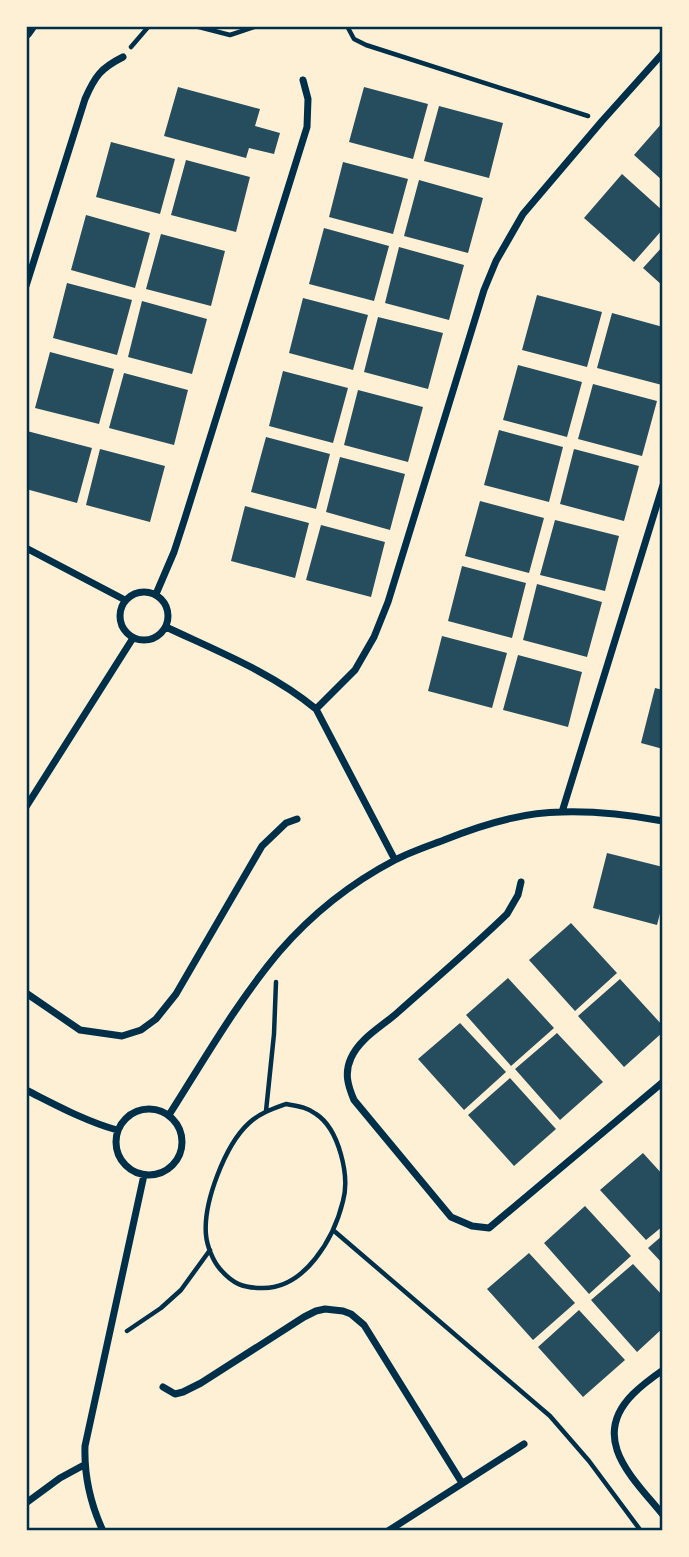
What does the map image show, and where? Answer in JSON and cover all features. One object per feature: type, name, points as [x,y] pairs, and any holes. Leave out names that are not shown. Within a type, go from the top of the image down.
[{"type":"street","points":[[26,33],[31,26]]},
{"type":"street","points":[[316,709],[355,670],[374,637],[388,602],[484,290],[496,261],[523,215],[663,53]]},
{"type":"street","points":[[26,286],[91,84],[107,65],[123,57]]},
{"type":"street","points":[[156,594],[178,541],[307,127],[308,99],[303,80]]},
{"type":"street","points":[[562,812],[663,485]]},
{"type":"street","points":[[26,548],[125,600]]},
{"type":"street","points":[[140,591],[156,594],[169,612],[166,627],[156,638],[133,638],[121,625],[121,608],[125,600],[140,591]]},
{"type":"street","points":[[166,627],[257,671],[298,694],[316,709],[395,860]]},
{"type":"street","points":[[26,807],[133,638]]},
{"type":"street","points":[[169,1115],[258,978],[281,950],[325,906],[395,860],[480,825],[537,814],[562,812],[663,821]]},
{"type":"street","points":[[26,993],[80,1030],[122,1036],[141,1030],[156,1019],[176,994],[262,846],[286,823],[297,819]]},
{"type":"street","points":[[521,882],[518,895],[507,914],[355,1050],[349,1062],[347,1081],[354,1100],[450,1217],[472,1226],[489,1228],[663,1082]]},
{"type":"street","points":[[26,1090],[67,1111],[117,1130]]},
{"type":"street","points":[[139,1110],[160,1110],[176,1122],[180,1131],[181,1150],[171,1167],[163,1172],[154,1175],[136,1173],[128,1169],[118,1156],[115,1138],[117,1130],[123,1121],[139,1110]]},
{"type":"street","points":[[103,1531],[90,1499],[84,1465],[85,1446],[144,1175]]},
{"type":"street","points":[[163,1387],[175,1394],[183,1392],[304,1317],[325,1309],[343,1311],[364,1325],[461,1483]]},
{"type":"street","points":[[663,1370],[626,1402],[617,1420],[614,1441],[620,1461],[663,1515]]},
{"type":"street","points":[[388,1531],[524,1444]]},
{"type":"street","points":[[26,1503],[60,1478],[84,1465]]},
{"type":"path","points":[[123,57],[149,26]]},
{"type":"path","points":[[195,26],[230,35],[257,26]]},
{"type":"path","points":[[347,26],[354,39],[366,45],[602,121]]},
{"type":"path","points":[[266,1111],[274,1034],[276,971],[281,950]]},
{"type":"path","points":[[286,1104],[303,1107],[318,1115],[332,1130],[339,1146],[344,1170],[344,1199],[333,1230],[307,1270],[289,1282],[267,1288],[245,1287],[227,1277],[215,1264],[206,1237],[207,1214],[216,1180],[231,1145],[248,1124],[266,1111],[286,1104]]},
{"type":"path","points":[[333,1230],[550,1416],[589,1461],[641,1531]]},
{"type":"path","points":[[108,1344],[161,1308],[181,1290],[210,1250]]},
{"type":"building","points":[[178,87],[260,109],[255,126],[280,133],[274,154],[249,148],[246,158],[164,136]]},
{"type":"building","points":[[364,87],[428,104],[413,159],[349,142]]},
{"type":"building","points":[[439,106],[503,123],[489,178],[424,161]]},
{"type":"building","points":[[663,122],[663,181],[634,155]]},
{"type":"building","points":[[111,142],[175,159],[160,214],[96,197]]},
{"type":"building","points":[[186,160],[250,177],[236,232],[171,215]]},
{"type":"building","points":[[343,162],[408,179],[393,234],[329,217]]},
{"type":"building","points":[[622,174],[663,211],[663,229],[634,262],[584,218]]},
{"type":"building","points":[[419,180],[483,198],[468,253],[404,236]]},
{"type":"building","points":[[86,215],[150,233],[135,288],[71,270]]},
{"type":"building","points":[[324,228],[389,246],[374,301],[309,284]]},
{"type":"building","points":[[161,234],[225,251],[211,306],[146,289]]},
{"type":"building","points":[[663,246],[663,286],[643,268]]},
{"type":"building","points":[[399,247],[464,265],[449,320],[385,303]]},
{"type":"building","points":[[67,283],[132,300],[117,355],[53,338]]},
{"type":"building","points":[[537,295],[602,312],[587,367],[522,350]]},
{"type":"building","points":[[303,298],[368,315],[353,370],[289,353]]},
{"type":"building","points":[[142,301],[207,319],[192,374],[128,357]]},
{"type":"building","points":[[612,313],[663,327],[662,385],[597,368]]},
{"type":"building","points":[[378,317],[443,333],[428,389],[364,372]]},
{"type":"building","points":[[50,352],[114,369],[99,424],[35,408]]},
{"type":"building","points":[[518,365],[582,382],[567,437],[503,420]]},
{"type":"building","points":[[283,371],[348,388],[333,443],[269,426]]},
{"type":"building","points":[[124,373],[188,390],[174,445],[109,428]]},
{"type":"building","points":[[593,384],[657,401],[642,456],[578,439]]},
{"type":"building","points":[[358,390],[423,407],[408,462],[344,445]]},
{"type":"building","points":[[499,430],[563,447],[549,502],[484,485]]},
{"type":"building","points":[[27,431],[92,448],[77,503],[26,489]]},
{"type":"building","points":[[266,437],[330,454],[316,509],[251,492]]},
{"type":"building","points":[[100,449],[165,466],[150,522],[86,505]]},
{"type":"building","points":[[574,449],[639,466],[624,521],[560,504]]},
{"type":"building","points":[[340,457],[405,474],[390,530],[326,512]]},
{"type":"building","points":[[480,501],[544,518],[529,573],[465,556]]},
{"type":"building","points":[[245,506],[309,523],[295,578],[231,561]]},
{"type":"building","points":[[555,520],[619,536],[605,591],[540,575]]},
{"type":"building","points":[[321,525],[385,542],[371,597],[306,580]]},
{"type":"building","points":[[462,566],[526,583],[512,638],[448,621]]},
{"type":"building","points":[[537,584],[602,602],[587,657],[523,640]]},
{"type":"building","points":[[442,636],[507,653],[492,708],[428,691]]},
{"type":"building","points":[[518,655],[582,672],[568,727],[503,710]]},
{"type":"building","points":[[655,688],[663,690],[663,749],[641,743]]},
{"type":"building","points":[[607,853],[663,867],[663,902],[657,925],[593,908]]},
{"type":"building","points":[[571,923],[617,973],[575,1011],[529,960]]},
{"type":"building","points":[[508,978],[554,1028],[511,1066],[466,1015]]},
{"type":"building","points":[[620,979],[663,1026],[663,1032],[624,1067],[578,1016]]},
{"type":"building","points":[[460,1023],[506,1072],[464,1110],[418,1059]]},
{"type":"building","points":[[557,1033],[603,1082],[560,1120],[515,1069]]},
{"type":"building","points":[[510,1078],[556,1129],[514,1166],[468,1115]]},
{"type":"building","points":[[643,1153],[663,1175],[663,1226],[646,1240],[600,1190]]},
{"type":"building","points":[[585,1206],[631,1256],[589,1294],[544,1243]]},
{"type":"building","points":[[663,1235],[663,1264],[648,1248]]},
{"type":"building","points":[[529,1253],[575,1303],[533,1340],[487,1289]]},
{"type":"building","points":[[633,1264],[663,1296],[663,1328],[637,1352],[591,1300]]},
{"type":"building","points":[[579,1310],[625,1360],[583,1397],[538,1347]]}]
